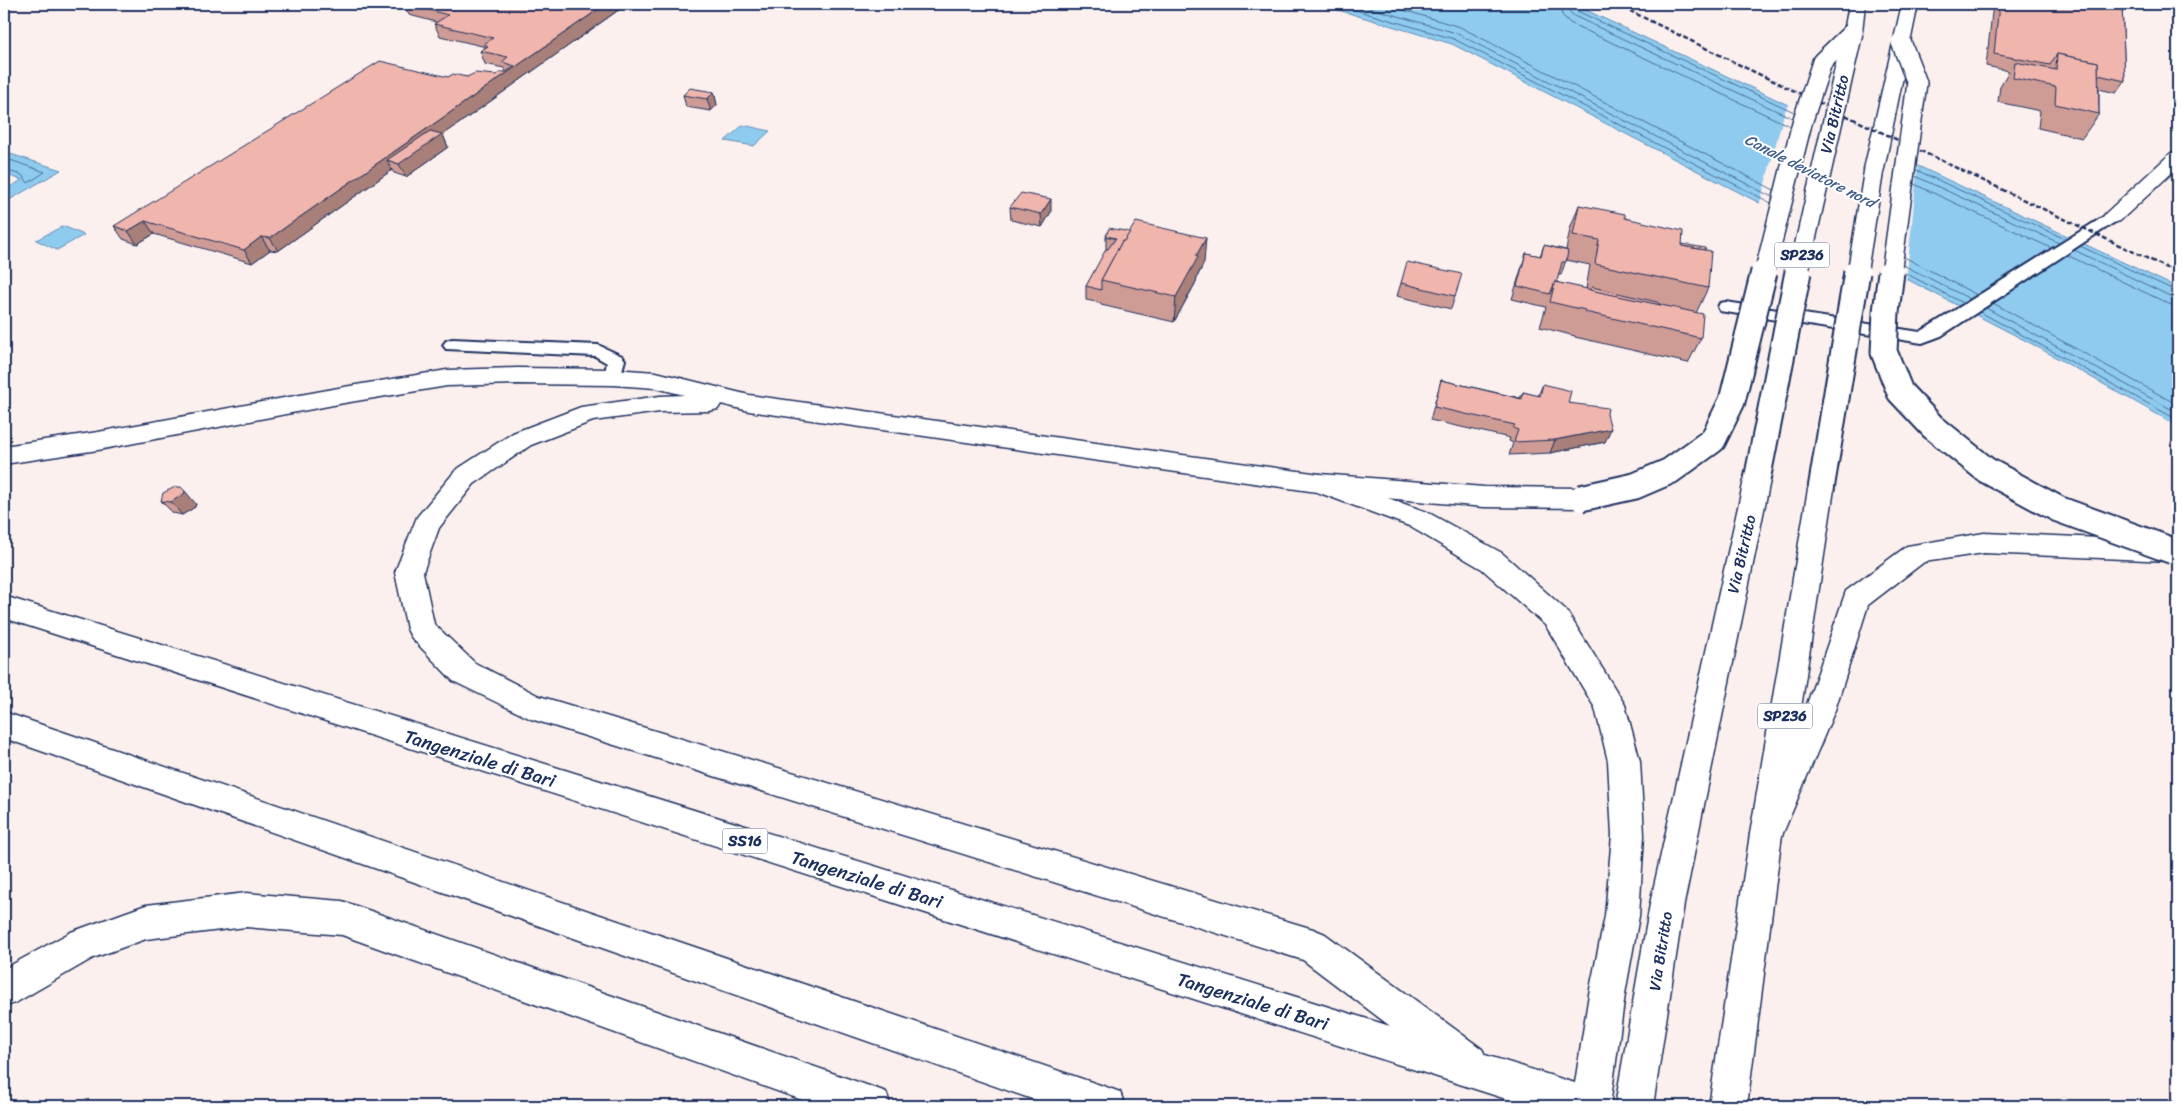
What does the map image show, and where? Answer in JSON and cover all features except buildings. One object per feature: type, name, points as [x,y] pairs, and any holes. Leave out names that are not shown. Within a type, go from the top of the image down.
[{"type":"main road","name":"Via Bitritto","points":[[1634,1106],[1668,904],[1758,480],[1809,219],[1853,32],[1857,4]]},
{"type":"main road","name":"SP236","points":[[1728,1106],[1766,834],[1821,489],[1874,170],[1910,4]]},
{"type":"main road","points":[[4,455],[98,441],[344,395],[447,378],[517,376],[613,377],[656,380],[749,403],[1320,484],[1484,497],[1581,498],[1635,486],[1670,471],[1713,440],[1732,401],[1802,123],[1822,62],[1853,32]]},
{"type":"main road","points":[[1902,42],[1917,83],[1886,312],[1884,352],[1900,392],[1933,427],[1986,470],[2058,509],[2176,552]]},
{"type":"main road","points":[[2113,217],[2178,157]]},
{"type":"main road","points":[[749,403],[660,404],[590,413],[522,438],[465,477],[427,524],[409,572],[421,629],[464,672],[531,706],[1313,946],[1486,1074]]},
{"type":"main road","points":[[1320,484],[1418,519],[1492,561],[1556,618],[1610,705],[1624,761],[1628,835],[1622,916],[1607,994],[1591,1106]]},
{"type":"main road","points":[[1766,834],[1820,710],[1856,599],[1917,554],[1984,543],[2176,552]]},
{"type":"main road","name":"Tangenziale di Bari","points":[[4,608],[1587,1106]]},
{"type":"main road","points":[[4,724],[1106,1106]]},
{"type":"main road","points":[[4,989],[83,944],[146,922],[246,910],[342,918],[872,1106]]},
{"type":"lane","points":[[1726,307],[1922,338],[1935,332],[2113,217]]},
{"type":"lane","points":[[452,345],[537,346],[598,351],[616,360],[613,377]]},
{"type":"water","name":"Canale deviatore nord","points":[[1318,4],[1573,4],[2178,288],[2178,426],[2032,344],[1452,44]]},
{"type":"water","points":[[743,125],[770,131],[754,146],[725,141]]},
{"type":"water","points":[[4,152],[61,170],[4,203],[4,191],[22,180],[4,174]]},
{"type":"water","points":[[63,226],[84,235],[57,250],[36,240]]},
{"type":"pier","points":[[1789,102],[1918,162],[1906,282],[1759,206]]},
{"type":"railway","points":[[1616,4],[1746,68],[2178,273]]}]
